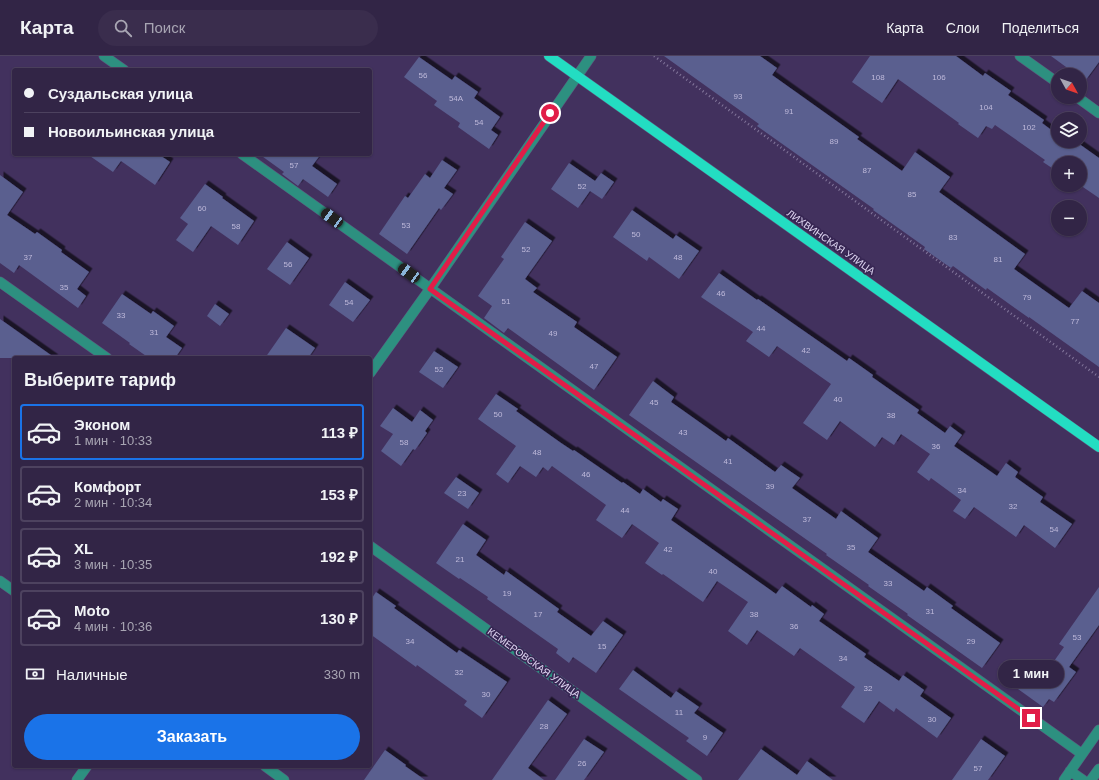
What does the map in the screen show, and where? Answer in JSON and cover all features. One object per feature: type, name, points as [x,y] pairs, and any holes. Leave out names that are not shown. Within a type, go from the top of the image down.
[{"type":"main road","name":"ЛИХВИНСКАЯ УЛИЦА","points":[[549,56],[1099,447]]},
{"type":"street","points":[[104,56],[121,68]]},
{"type":"street","points":[[372,370],[591,56]]},
{"type":"street","points":[[1020,56],[1051,79]]},
{"type":"street","points":[[1087,104],[1099,113]]},
{"type":"street","points":[[245,156],[1082,754]]},
{"type":"street","points":[[0,282],[104,356]]},
{"type":"street","name":"КЕМЕРОВСКАЯ УЛИЦА","points":[[372,547],[697,780]]},
{"type":"street","points":[[0,581],[12,590]]},
{"type":"street","points":[[1064,780],[1099,730]]},
{"type":"street","points":[[76,780],[86,768]]},
{"type":"street","points":[[268,768],[284,780]]},
{"type":"street","points":[[1091,780],[1099,769]]},
{"type":"street","points":[[1070,771],[1083,780]]},
{"type":"path","points":[[654,56],[1099,377]]},
{"type":"building","points":[[664,56],[760,56],[777,68],[772,75],[859,137],[857,139],[902,171],[915,152],[950,177],[939,192],[1025,254],[1014,269],[1069,308],[1082,291],[1099,303],[1099,367],[987,288],[986,290],[953,266],[951,268],[924,249],[925,247],[873,210],[874,209],[757,126],[759,124]]},
{"type":"building","points":[[870,56],[956,56],[983,76],[985,73],[1011,91],[1008,95],[1044,120],[1042,123],[1051,130],[1051,148],[1085,148],[1099,158],[1099,198],[1087,190],[1087,156],[1051,156],[1051,167],[1043,162],[1045,160],[995,125],[992,129],[986,126],[978,138],[898,79],[882,103],[852,82]]},
{"type":"building","points":[[1051,56],[1099,56],[1099,62],[1087,78],[1087,68],[1067,68]]},
{"type":"building","points":[[419,57],[452,80],[455,76],[478,92],[474,98],[500,117],[491,130],[498,135],[489,149],[458,127],[460,123],[434,105],[437,101],[404,77]]},
{"type":"building","points":[[90,156],[161,156],[170,162],[155,185],[121,161],[113,172]]},
{"type":"building","points":[[262,156],[320,156],[312,166],[337,184],[328,197],[303,179],[298,186],[282,174],[284,172]]},
{"type":"building","points":[[442,160],[457,170],[444,188],[453,194],[441,210],[439,208],[407,254],[379,234],[405,196],[408,198],[425,174],[430,178]]},
{"type":"building","points":[[569,163],[595,181],[601,173],[614,182],[602,199],[590,191],[578,208],[551,189]]},
{"type":"building","points":[[0,175],[23,192],[7,215],[35,234],[37,232],[62,250],[61,252],[89,272],[77,289],[86,296],[78,308],[19,265],[14,273],[0,263]]},
{"type":"building","points":[[205,184],[254,221],[238,245],[211,226],[193,252],[176,240],[188,224],[180,218]]},
{"type":"building","points":[[632,210],[673,239],[676,235],[699,251],[679,279],[649,257],[647,261],[613,237]]},
{"type":"building","points":[[525,222],[552,241],[525,279],[537,288],[533,292],[577,322],[574,327],[617,357],[594,390],[508,328],[504,333],[484,318],[492,306],[478,296],[504,259],[501,257]]},
{"type":"building","points":[[287,242],[309,258],[290,285],[267,269]]},
{"type":"building","points":[[719,273],[847,361],[849,358],[873,375],[872,377],[919,410],[917,413],[945,433],[950,426],[962,435],[954,446],[997,476],[1006,463],[1018,472],[1015,477],[1043,497],[1040,502],[1072,524],[1055,548],[1024,525],[1016,537],[974,507],[965,519],[953,511],[961,500],[931,478],[929,481],[917,472],[930,454],[901,434],[894,445],[882,437],[875,447],[840,421],[827,440],[803,423],[831,384],[777,346],[769,357],[746,341],[753,332],[701,297]]},
{"type":"building","points":[[345,282],[370,300],[353,322],[329,305]]},
{"type":"building","points":[[122,294],[151,314],[153,311],[174,326],[166,337],[182,348],[176,356],[146,356],[102,323]]},
{"type":"building","points":[[215,304],[229,314],[220,326],[207,316]]},
{"type":"building","points":[[0,319],[52,356],[12,356],[12,358],[0,358]]},
{"type":"building","points":[[286,328],[315,348],[309,356],[266,356]]},
{"type":"building","points":[[434,351],[458,367],[443,388],[419,372]]},
{"type":"building","points":[[653,381],[674,397],[671,402],[726,441],[728,438],[775,472],[781,465],[800,478],[792,488],[836,519],[841,511],[878,538],[868,552],[924,591],[927,587],[953,606],[951,608],[1000,643],[982,668],[907,615],[908,614],[868,586],[869,585],[826,555],[827,554],[629,415]]},
{"type":"building","points":[[496,394],[518,409],[516,411],[561,443],[573,451],[574,450],[622,483],[623,482],[640,494],[643,489],[661,502],[663,499],[678,509],[671,520],[776,594],[782,586],[811,607],[812,605],[824,614],[819,621],[866,654],[864,657],[899,681],[903,675],[924,690],[920,696],[951,718],[937,738],[896,708],[894,712],[879,701],[864,723],[841,707],[855,687],[800,648],[794,656],[757,630],[747,645],[728,631],[748,602],[717,581],[703,602],[663,574],[662,575],[645,563],[659,543],[632,524],[622,538],[596,520],[606,505],[552,466],[548,471],[543,467],[536,477],[520,466],[508,483],[496,474],[516,446],[478,419]]},
{"type":"building","points":[[393,408],[412,422],[420,410],[433,420],[425,431],[427,433],[401,466],[381,451],[393,434],[380,426]]},
{"type":"building","points":[[456,477],[479,493],[468,509],[444,493]]},
{"type":"building","points":[[463,524],[486,540],[476,555],[504,575],[506,571],[559,609],[557,612],[591,636],[603,621],[623,635],[596,673],[573,657],[569,663],[556,653],[558,649],[487,599],[488,597],[436,563]]},
{"type":"building","points":[[1099,587],[1099,625],[1069,667],[1076,672],[1054,702],[1049,699],[1043,707],[1018,689],[1028,677],[1038,684],[1064,647],[1059,644]]},
{"type":"building","points":[[376,592],[396,606],[394,608],[457,653],[459,650],[507,682],[482,718],[464,705],[467,701],[417,665],[416,667],[372,635],[372,598]]},
{"type":"building","points":[[633,670],[671,698],[676,691],[699,707],[694,713],[723,733],[707,756],[686,741],[689,738],[619,689]]},
{"type":"building","points":[[548,700],[567,714],[528,768],[544,780],[492,780]]},
{"type":"building","points":[[584,739],[604,752],[584,780],[555,780]]},
{"type":"building","points":[[981,739],[1005,756],[988,780],[952,780]]},
{"type":"building","points":[[761,749],[797,775],[807,761],[833,780],[738,780]]},
{"type":"building","points":[[385,750],[406,765],[405,766],[425,780],[364,780]]},
{"type":"route","points":[[550,113],[430,289],[1031,718]]}]
